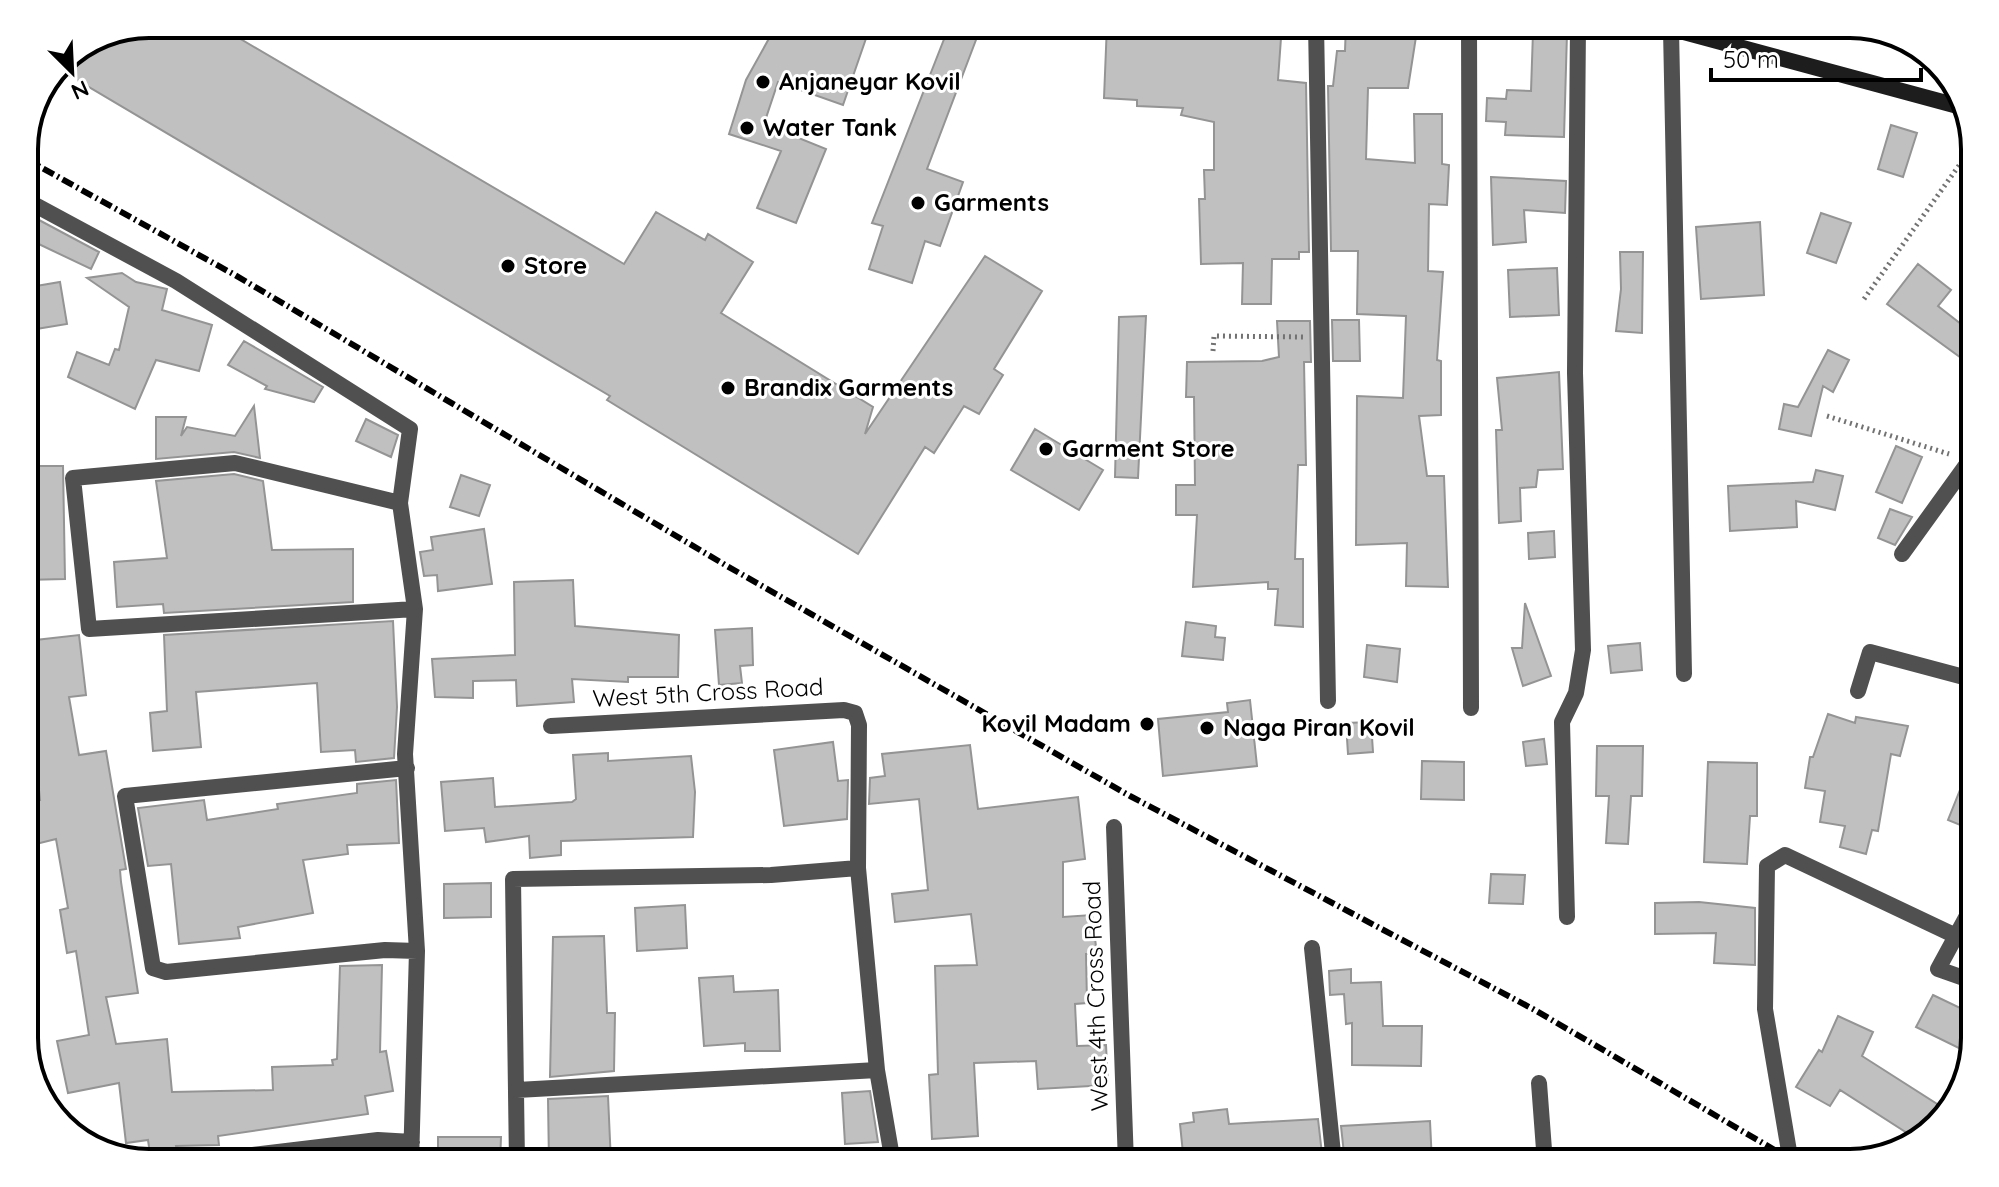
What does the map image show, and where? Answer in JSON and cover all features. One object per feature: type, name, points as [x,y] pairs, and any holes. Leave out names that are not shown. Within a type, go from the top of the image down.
[{"type":"main road","points":[[1704,38],[1951,104]]},
{"type":"street","points":[[1316,38],[1328,701]]},
{"type":"street","points":[[1469,38],[1471,708]]},
{"type":"street","points":[[1567,917],[1562,722],[1576,693],[1583,650],[1575,373],[1578,38]]},
{"type":"street","points":[[1671,38],[1684,674]]},
{"type":"street","points":[[38,207],[176,281],[410,429],[400,503],[415,609],[407,768],[417,951],[412,1149]]},
{"type":"street","points":[[400,503],[235,463],[73,478],[89,629],[415,609]]},
{"type":"street","points":[[1902,554],[1961,471]]},
{"type":"street","points":[[1858,691],[1870,652],[1961,676]]},
{"type":"street","name":"West 5th Cross Road","points":[[551,726],[844,710],[855,713],[859,725],[858,868]]},
{"type":"street","points":[[407,768],[125,796],[153,968],[166,972],[385,950],[417,951]]},
{"type":"street","name":"West 4th Cross Road","points":[[1114,827],[1126,1149]]},
{"type":"street","points":[[1790,1149],[1765,1009],[1767,866],[1785,855],[1956,936]]},
{"type":"street","points":[[517,1149],[513,879],[771,875],[858,868],[877,1070],[891,1149]]},
{"type":"street","points":[[1961,927],[1938,969],[1961,977]]},
{"type":"street","points":[[1312,948],[1333,1149]]},
{"type":"street","points":[[517,1090],[877,1070]]},
{"type":"street","points":[[1539,1083],[1544,1149]]},
{"type":"street","points":[[303,1149],[378,1140],[412,1142]]},
{"type":"path","points":[[1864,299],[1961,163]]},
{"type":"path","points":[[1213,351],[1214,336],[1321,337]]},
{"type":"path","points":[[1827,416],[1961,453]]},
{"type":"building","points":[[239,38],[624,264],[656,212],[705,240],[708,234],[753,262],[721,313],[873,407],[865,434],[985,256],[1042,291],[994,369],[1003,375],[979,414],[964,406],[934,453],[925,447],[858,554],[607,400],[610,396],[68,74],[94,53],[127,40]]},
{"type":"building","points":[[769,38],[866,38],[843,105],[778,82],[764,124],[826,149],[796,223],[757,208],[781,151],[729,134],[746,80]]},
{"type":"building","points":[[945,38],[977,38],[927,169],[963,182],[940,246],[925,241],[912,283],[869,269],[883,226],[872,223]]},
{"type":"building","points":[[1106,38],[1281,38],[1278,80],[1306,83],[1309,252],[1299,252],[1299,259],[1272,259],[1271,304],[1242,304],[1243,263],[1201,264],[1199,199],[1205,199],[1204,170],[1214,170],[1214,122],[1181,115],[1183,108],[1137,106],[1137,100],[1104,98]]},
{"type":"building","points":[[1345,38],[1416,38],[1408,88],[1368,88],[1366,159],[1415,163],[1414,114],[1442,114],[1442,164],[1449,165],[1447,205],[1429,204],[1428,271],[1443,272],[1437,360],[1441,361],[1441,415],[1419,416],[1427,476],[1444,476],[1448,587],[1406,586],[1407,543],[1356,545],[1357,396],[1403,398],[1406,316],[1357,314],[1358,251],[1331,251],[1328,86],[1333,86],[1337,51],[1345,51]]},
{"type":"building","points":[[1533,38],[1567,38],[1564,137],[1505,135],[1506,122],[1486,121],[1487,98],[1506,99],[1507,90],[1531,91]]},
{"type":"building","points":[[1891,125],[1917,133],[1903,177],[1878,169]]},
{"type":"building","points":[[1491,177],[1566,181],[1565,213],[1524,210],[1526,242],[1493,245]]},
{"type":"building","points":[[1821,213],[1851,223],[1836,263],[1807,253]]},
{"type":"building","points":[[38,219],[99,252],[91,269],[38,244]]},
{"type":"building","points":[[1760,222],[1764,295],[1701,299],[1696,227]]},
{"type":"building","points":[[1620,252],[1643,252],[1642,333],[1616,331],[1621,289]]},
{"type":"building","points":[[1918,264],[1951,290],[1938,306],[1961,324],[1961,358],[1887,304]]},
{"type":"building","points":[[1557,268],[1559,315],[1510,317],[1508,270]]},
{"type":"building","points":[[122,273],[136,282],[167,289],[162,310],[212,325],[199,371],[156,360],[135,409],[68,377],[77,352],[109,365],[115,349],[119,350],[129,307],[87,278]]},
{"type":"building","points":[[60,282],[67,324],[38,329],[38,286]]},
{"type":"building","points":[[1146,316],[1138,478],[1115,477],[1119,317]]},
{"type":"building","points":[[1332,320],[1359,320],[1360,361],[1333,361]]},
{"type":"building","points":[[1277,321],[1310,321],[1311,362],[1304,362],[1306,465],[1298,465],[1295,559],[1303,559],[1303,627],[1275,625],[1278,589],[1268,589],[1268,582],[1193,587],[1197,515],[1176,515],[1176,485],[1195,485],[1194,397],[1186,397],[1187,362],[1262,361],[1279,357]]},
{"type":"building","points":[[244,341],[323,387],[314,402],[265,389],[267,386],[228,365]]},
{"type":"building","points":[[1828,350],[1849,360],[1833,392],[1823,386],[1811,436],[1779,429],[1784,404],[1798,407]]},
{"type":"building","points":[[1559,372],[1563,469],[1538,470],[1536,487],[1520,488],[1521,521],[1499,523],[1496,430],[1502,430],[1497,378]]},
{"type":"building","points":[[254,406],[260,458],[234,452],[156,459],[156,417],[186,417],[181,436],[187,427],[235,436]]},
{"type":"building","points":[[366,419],[398,435],[391,457],[356,441]]},
{"type":"building","name":"Garment Store","points":[[1035,429],[1103,470],[1079,510],[1011,470]]},
{"type":"building","points":[[1896,446],[1922,457],[1902,503],[1876,492]]},
{"type":"building","points":[[38,466],[63,466],[65,579],[38,580]]},
{"type":"building","points":[[1816,470],[1843,476],[1835,510],[1796,501],[1797,527],[1730,531],[1728,486],[1813,482]]},
{"type":"building","points":[[234,474],[263,481],[272,550],[353,549],[353,602],[164,613],[163,604],[117,607],[114,562],[167,558],[156,481]]},
{"type":"building","points":[[461,475],[490,485],[479,516],[450,507]]},
{"type":"building","points":[[1890,509],[1912,517],[1895,545],[1878,538]]},
{"type":"building","points":[[484,529],[492,584],[438,591],[437,575],[424,576],[420,552],[433,550],[431,537]]},
{"type":"building","points":[[1554,531],[1555,557],[1529,559],[1528,533]]},
{"type":"building","points":[[573,580],[575,626],[679,635],[678,677],[628,677],[628,682],[572,679],[574,702],[517,706],[516,680],[473,681],[473,698],[435,697],[432,659],[515,655],[514,582]]},
{"type":"building","points":[[1525,603],[1551,676],[1523,686],[1512,648],[1522,648]]},
{"type":"building","points":[[393,621],[397,707],[394,758],[356,762],[355,750],[321,752],[317,683],[196,692],[201,747],[153,751],[150,713],[167,711],[164,635]]},
{"type":"building","points":[[1186,622],[1216,626],[1215,637],[1225,638],[1223,660],[1182,656]]},
{"type":"building","points":[[752,628],[753,665],[740,666],[742,683],[719,685],[715,630]]},
{"type":"building","points":[[79,635],[86,695],[69,697],[79,755],[106,751],[126,869],[120,870],[121,882],[138,993],[106,997],[116,1044],[167,1039],[172,1092],[273,1090],[272,1067],[333,1065],[332,1060],[337,1059],[340,966],[382,965],[380,1052],[386,1051],[393,1091],[365,1096],[368,1114],[218,1136],[219,1145],[149,1149],[148,1140],[126,1143],[119,1083],[68,1093],[57,1041],[89,1035],[76,951],[67,953],[60,910],[68,908],[56,839],[38,844],[38,640]]},
{"type":"building","points":[[1640,643],[1642,670],[1611,673],[1608,646]]},
{"type":"building","points":[[1367,645],[1400,649],[1397,682],[1364,677]]},
{"type":"building","points":[[1250,700],[1257,766],[1163,776],[1158,719],[1228,712],[1227,703]]},
{"type":"building","points":[[1828,714],[1855,723],[1856,717],[1908,726],[1900,756],[1891,754],[1878,831],[1872,830],[1866,854],[1840,847],[1845,826],[1820,822],[1825,791],[1805,788],[1810,757],[1813,757]]},
{"type":"building","points":[[1371,722],[1373,752],[1348,754],[1346,723]]},
{"type":"building","points":[[1544,739],[1547,764],[1526,766],[1523,742]]},
{"type":"building","points":[[833,742],[838,781],[848,780],[847,819],[784,826],[774,750]]},
{"type":"building","points":[[970,745],[978,809],[1078,797],[1085,859],[1063,862],[1063,917],[1092,915],[1097,954],[1086,954],[1087,1003],[1075,1004],[1077,1046],[1106,1045],[1108,1085],[1038,1089],[1036,1061],[974,1063],[978,1136],[932,1139],[929,1075],[938,1074],[935,966],[977,965],[971,914],[895,922],[892,894],[928,890],[919,799],[869,804],[870,778],[885,776],[882,754]]},
{"type":"building","points":[[1597,746],[1643,746],[1642,796],[1631,796],[1628,844],[1606,843],[1609,796],[1596,796]]},
{"type":"building","points":[[608,753],[608,761],[691,756],[695,792],[693,837],[561,841],[561,855],[530,858],[529,836],[486,842],[484,828],[445,831],[441,782],[493,778],[495,807],[572,802],[576,799],[573,755]]},
{"type":"building","points":[[1422,761],[1464,762],[1464,800],[1421,799]]},
{"type":"building","points":[[1708,762],[1757,763],[1757,816],[1750,816],[1747,864],[1704,862]]},
{"type":"building","points":[[396,780],[399,843],[347,845],[348,854],[303,860],[313,913],[238,927],[240,938],[179,944],[171,864],[148,866],[138,808],[204,800],[207,820],[278,809],[277,804],[357,793],[357,784]]},
{"type":"building","points":[[1961,788],[1961,825],[1948,820]]},
{"type":"building","points":[[1491,874],[1525,875],[1523,904],[1489,903]]},
{"type":"building","points":[[491,883],[491,917],[444,918],[444,884]]},
{"type":"building","points":[[1699,902],[1755,908],[1755,965],[1714,963],[1716,933],[1655,934],[1655,903]]},
{"type":"building","points":[[685,905],[687,948],[637,951],[635,908]]},
{"type":"building","points":[[604,936],[607,1013],[615,1013],[614,1071],[550,1077],[553,937]]},
{"type":"building","points":[[1351,969],[1351,983],[1381,982],[1383,1026],[1422,1026],[1421,1066],[1352,1065],[1352,1023],[1346,1024],[1344,994],[1330,995],[1329,971]]},
{"type":"building","points":[[733,976],[734,992],[778,990],[780,1051],[745,1051],[745,1043],[704,1046],[699,978]]},
{"type":"building","points":[[1933,995],[1961,1008],[1960,1049],[1916,1027]]},
{"type":"building","points":[[1838,1016],[1873,1032],[1862,1056],[1939,1105],[1907,1133],[1840,1090],[1830,1106],[1796,1087],[1819,1050],[1822,1052]]},
{"type":"building","points":[[870,1091],[878,1142],[845,1144],[842,1093]]},
{"type":"building","points":[[608,1096],[610,1149],[549,1149],[548,1099]]},
{"type":"building","points":[[1227,1109],[1229,1124],[1318,1119],[1321,1149],[1183,1149],[1180,1124],[1194,1122],[1193,1113]]},
{"type":"building","points":[[1430,1121],[1431,1149],[1343,1149],[1341,1126]]},
{"type":"building","points":[[438,1137],[501,1137],[501,1149],[438,1149]]},
{"type":"railway","points":[[38,166],[235,275],[727,566],[1130,796],[1533,1009],[1773,1149]]},
{"type":"place","name":"Anjaneyar Kovil","points":[[763,82]]},
{"type":"place","name":"Water Tank","points":[[747,128]]},
{"type":"place","name":"Garments","points":[[918,203]]},
{"type":"place","name":"Store","points":[[508,266]]},
{"type":"place","name":"Brandix Garments","points":[[728,388]]},
{"type":"place","name":"Garment Store","points":[[1046,449]]},
{"type":"place","name":"Kovil Madam","points":[[1147,724]]},
{"type":"place","name":"Naga Piran Kovil","points":[[1207,728]]}]
